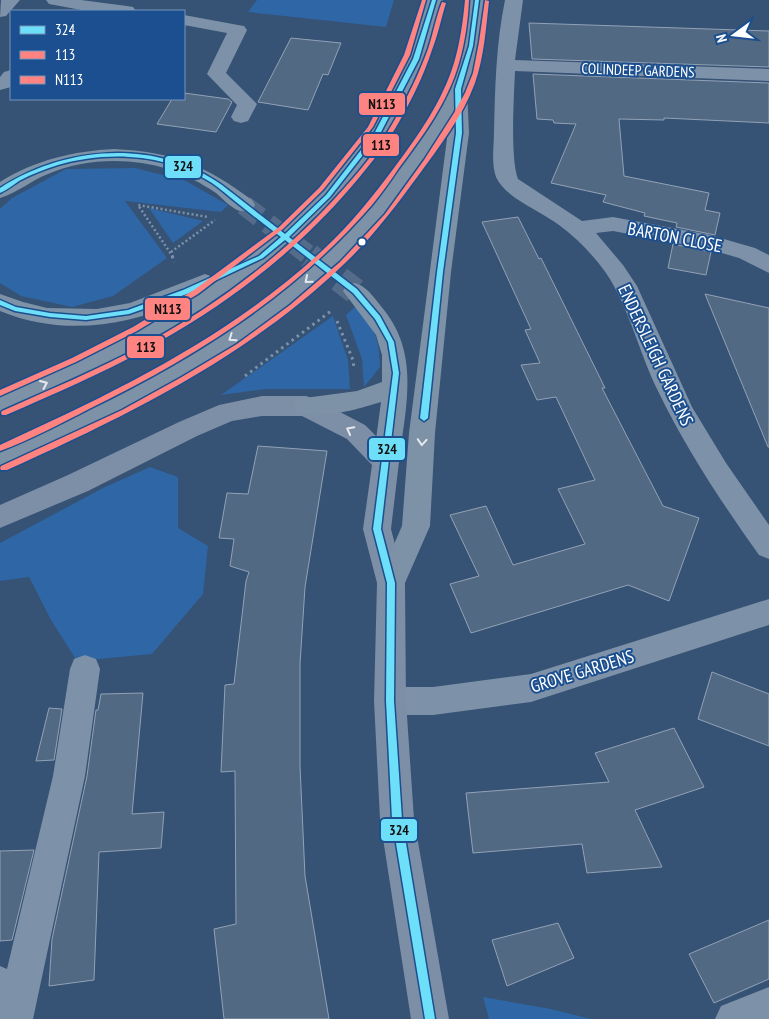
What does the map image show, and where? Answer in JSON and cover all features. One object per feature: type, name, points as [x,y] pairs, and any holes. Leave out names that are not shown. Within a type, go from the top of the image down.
[{"type":"highway","points":[[0,404],[78,369],[140,338],[202,300],[261,257],[328,196],[378,132],[416,59],[434,0]]},
{"type":"highway","points":[[0,459],[72,428],[135,396],[206,355],[272,310],[327,265],[369,224],[424,151],[458,89],[471,46],[477,0]]},
{"type":"highway","points":[[391,583],[416,526],[422,433],[438,290],[459,133],[458,89]]},
{"type":"highway","points":[[0,190],[13,181],[38,169],[74,159],[107,155],[133,156],[160,159],[188,168],[214,182],[244,205]]},
{"type":"highway","points":[[0,302],[15,309],[50,315],[86,318],[129,312],[185,292],[261,257]]},
{"type":"highway","points":[[355,291],[378,318],[391,342],[396,373],[386,462]]},
{"type":"highway","points":[[306,406],[358,400],[394,388]]},
{"type":"main road","points":[[0,517],[78,483],[188,429],[228,412],[262,406],[306,406],[356,432],[386,462],[377,529],[391,583],[390,701],[397,819],[430,1019]]},
{"type":"street","points":[[0,12],[11,0]]},
{"type":"street","points":[[507,65],[509,21],[514,0]]},
{"type":"street","points":[[64,5],[116,10]]},
{"type":"street","points":[[185,20],[238,30],[216,74],[247,104],[241,117]]},
{"type":"street","name":"COLINDEEP GARDENS","points":[[507,65],[769,75]]},
{"type":"street","name":"ENDERSLEIGH GARDENS","points":[[507,65],[504,163],[506,177],[516,189],[578,228],[604,255],[635,305],[670,389],[696,438],[769,547]]},
{"type":"street","points":[[0,84],[6,83],[10,77]]},
{"type":"street","name":"BARTON CLOSE","points":[[578,228],[613,224],[710,242],[747,253],[769,265]]},
{"type":"street","name":"GROVE GARDENS","points":[[390,701],[433,701],[531,688],[769,612]]},
{"type":"street","points":[[11,998],[69,776],[85,669]]},
{"type":"street","points":[[734,1019],[769,1006]]},
{"type":"path","points":[[171,252],[216,220],[199,214],[138,205],[171,252],[175,262]]},
{"type":"path","points":[[330,304],[353,360],[355,375]]},
{"type":"path","points":[[240,380],[332,310]]},
{"type":"shaded area","points":[[257,0],[394,0],[386,27],[248,12]]},
{"type":"shaded area","points":[[135,168],[186,181],[228,205],[221,212],[125,201],[167,258],[113,296],[72,307],[21,296],[0,283],[0,209],[12,198],[66,169]]},
{"type":"shaded area","points":[[149,208],[203,221],[173,243]]},
{"type":"shaded area","points":[[356,306],[368,321],[375,334],[380,367],[364,387],[362,359],[346,315]]},
{"type":"shaded area","points":[[333,316],[348,360],[350,389],[266,389],[221,395]]},
{"type":"shaded area","points":[[150,467],[178,477],[178,528],[208,546],[203,594],[152,654],[77,661],[51,620],[29,577],[0,581],[0,543],[105,487]]},
{"type":"shaded area","points":[[483,997],[551,1009],[591,1019],[489,1019]]},
{"type":"building","points":[[529,23],[769,31],[769,67],[532,59]]},
{"type":"building","points":[[291,38],[341,43],[328,75],[323,74],[308,110],[258,102]]},
{"type":"building","points":[[533,74],[769,83],[769,123],[664,118],[664,120],[619,119],[624,176],[709,193],[705,210],[720,213],[715,235],[676,227],[677,223],[644,216],[645,213],[603,202],[606,195],[551,183],[576,124],[554,123],[553,120],[537,119]]},
{"type":"building","points":[[185,93],[228,99],[232,102],[216,132],[157,124],[171,100],[185,100]]},
{"type":"building","points":[[518,217],[539,259],[541,258],[605,388],[602,388],[663,506],[699,518],[669,601],[628,585],[471,633],[450,584],[479,576],[450,515],[486,506],[513,565],[585,544],[558,489],[595,480],[556,397],[537,400],[521,365],[540,363],[525,330],[531,329],[482,222]]},
{"type":"building","points":[[673,244],[711,252],[706,275],[668,268]]},
{"type":"building","points":[[705,294],[769,308],[769,447],[768,447]]},
{"type":"building","points":[[258,446],[327,451],[305,587],[300,664],[300,766],[305,876],[329,1019],[224,1019],[214,929],[236,924],[235,771],[221,772],[225,685],[234,684],[246,581],[249,572],[230,566],[234,539],[219,538],[227,493],[248,494]]},
{"type":"building","points":[[712,672],[769,694],[769,746],[698,719]]},
{"type":"building","points":[[143,693],[132,814],[164,812],[161,848],[99,852],[94,980],[49,986],[52,939],[87,776],[96,710],[98,710],[101,694]]},
{"type":"building","points":[[49,708],[62,709],[54,760],[36,761]]},
{"type":"building","points":[[674,728],[704,787],[635,810],[662,867],[587,873],[582,844],[473,853],[466,793],[609,782],[595,753]]},
{"type":"building","points":[[34,850],[12,940],[0,941],[0,851]]},
{"type":"building","points":[[769,920],[769,979],[714,1003],[689,954]]},
{"type":"building","points":[[558,923],[574,958],[507,986],[492,940]]},
{"type":"tunnel","points":[[244,205],[311,257]]},
{"type":"tunnel","points":[[309,256],[355,291]]},
{"type":"transit line","name":"N113","points":[[0,393],[74,360],[135,329],[196,292],[281,228],[321,189],[370,127],[407,55],[424,0]]},
{"type":"transit line","name":"324","points":[[0,302],[15,309],[50,315],[86,318],[129,312],[185,292],[261,257],[288,235],[328,196],[378,132],[416,59],[434,0]]},
{"type":"transit line","name":"N113","points":[[0,448],[117,393],[173,362],[228,328],[280,291],[328,249],[372,202],[410,150],[439,104],[449,84],[459,56],[467,0]]},
{"type":"transit line","name":"324","points":[[424,418],[440,272],[459,133],[458,89],[471,46],[477,0]]},
{"type":"transit line","name":"113","points":[[4,468],[124,412],[183,380],[239,345],[292,307],[342,264],[387,215],[426,161],[457,113],[468,93],[478,63],[487,1]]},
{"type":"transit line","name":"113","points":[[4,413],[110,365],[180,327],[246,282],[308,230],[362,170],[391,130],[427,57],[444,3]]},
{"type":"transit line","name":"324","points":[[0,191],[36,171],[77,158],[120,154],[161,159],[175,163],[214,182],[355,291],[378,318],[391,342],[396,373],[377,529],[391,583],[390,701],[397,819],[430,1019]]}]
